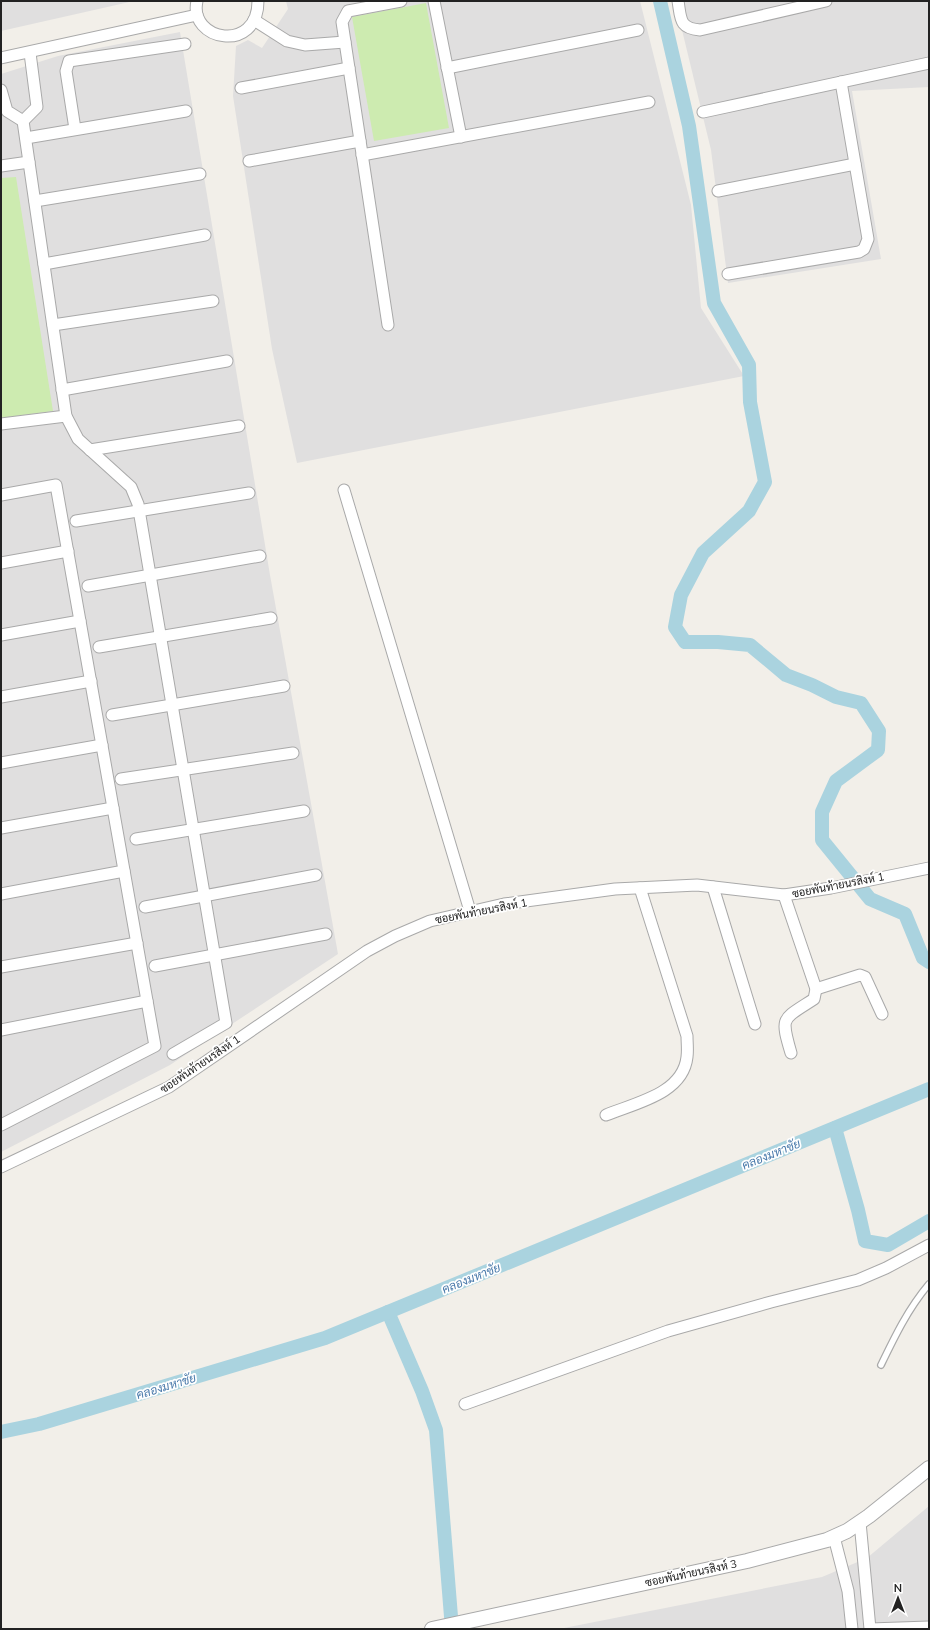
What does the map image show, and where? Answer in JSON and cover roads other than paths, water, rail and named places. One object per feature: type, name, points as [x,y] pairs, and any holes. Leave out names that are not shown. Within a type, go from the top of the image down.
[{"type":"street","points":[[197,1],[198,15],[202,24],[210,31],[224,36],[240,34],[248,28],[258,11],[258,1]]},
{"type":"street","points":[[388,325],[342,22],[348,11],[401,1]]},
{"type":"street","points":[[434,1],[460,137]]},
{"type":"street","points":[[678,1],[682,22],[686,27],[700,30],[826,1]]},
{"type":"street","points":[[1,58],[30,53],[198,15]]},
{"type":"street","points":[[254,20],[287,40],[305,45],[345,42]]},
{"type":"street","points":[[447,68],[638,30]]},
{"type":"street","points":[[75,129],[66,71],[69,62],[185,44]]},
{"type":"street","points":[[23,121],[37,107],[30,53]]},
{"type":"street","points":[[703,112],[929,63]]},
{"type":"street","points":[[241,88],[349,68]]},
{"type":"street","points":[[728,274],[859,252],[864,249],[868,239],[841,82]]},
{"type":"street","points":[[1,90],[7,111],[23,121],[66,416],[78,439],[131,487],[139,511],[226,1023],[173,1054]]},
{"type":"street","points":[[362,155],[649,102]]},
{"type":"street","points":[[26,138],[186,111]]},
{"type":"street","points":[[249,161],[360,141]]},
{"type":"street","points":[[1,166],[29,162]]},
{"type":"street","points":[[718,192],[855,164]]},
{"type":"street","points":[[35,201],[200,174]]},
{"type":"street","points":[[44,264],[205,235]]},
{"type":"street","points":[[53,325],[213,302]]},
{"type":"street","points":[[62,390],[227,361]]},
{"type":"street","points":[[1,424],[66,416]]},
{"type":"street","points":[[90,450],[239,426]]},
{"type":"street","points":[[1,495],[56,485],[155,1046],[1,1124]]},
{"type":"street","points":[[344,490],[470,911]]},
{"type":"street","points":[[76,521],[249,493]]},
{"type":"street","points":[[1,563],[68,551]]},
{"type":"street","points":[[88,586],[260,556]]},
{"type":"street","points":[[99,647],[270,618]]},
{"type":"street","points":[[1,635],[80,621]]},
{"type":"street","points":[[1,697],[90,681]]},
{"type":"street","points":[[112,715],[284,686]]},
{"type":"street","points":[[1,763],[102,746]]},
{"type":"street","points":[[121,779],[293,752]]},
{"type":"street","points":[[1,828],[113,808]]},
{"type":"street","points":[[136,839],[304,811]]},
{"type":"street","name":"ซอยพันท้ายนรสิงห์ 1","points":[[1,1167],[169,1087],[366,951],[395,936],[430,921],[470,911],[615,889],[697,885],[784,895],[831,888],[882,876],[929,868]]},
{"type":"street","points":[[1,894],[124,871]]},
{"type":"street","points":[[145,907],[316,875]]},
{"type":"street","points":[[713,887],[755,1024]]},
{"type":"street","points":[[606,1115],[662,1093],[679,1079],[688,1058],[688,1036],[640,888]]},
{"type":"street","points":[[784,895],[816,989],[814,999],[790,1015],[785,1022],[784,1028],[791,1053]]},
{"type":"street","points":[[155,966],[326,934]]},
{"type":"street","points":[[1,967],[137,943]]},
{"type":"street","points":[[816,989],[860,975],[865,977],[882,1014]]},
{"type":"street","points":[[1,1030],[147,1001]]},
{"type":"street","points":[[465,1404],[668,1331],[771,1302],[858,1280],[886,1268],[929,1245]]},
{"type":"street","name":"ซอยพันท้ายนรสิงห์ 3","points":[[438,1628],[798,1549],[834,1537],[860,1522],[929,1468]]},
{"type":"street","points":[[860,1522],[870,1629],[929,1627]]},
{"type":"street","points":[[834,1537],[848,1591],[852,1629]]},
{"type":"lane","points":[[881,1365],[901,1323],[916,1299],[929,1284]]},
{"type":"waterway","points":[[660,1],[689,126],[714,303],[749,365],[750,402],[765,482],[749,511],[703,553],[681,595],[675,627],[685,642],[718,642],[750,645],[786,675],[812,685],[836,697],[861,703],[879,731],[878,750],[836,781],[822,812],[822,840],[870,899],[905,914],[923,958],[929,962]]},
{"type":"waterway","name":"คลองมหาชัย","points":[[1,1432],[39,1424],[325,1338],[929,1089]]},
{"type":"waterway","points":[[835,1128],[865,1241],[888,1245],[929,1221]]},
{"type":"waterway","points":[[388,1312],[422,1391],[436,1430],[452,1629]]}]
